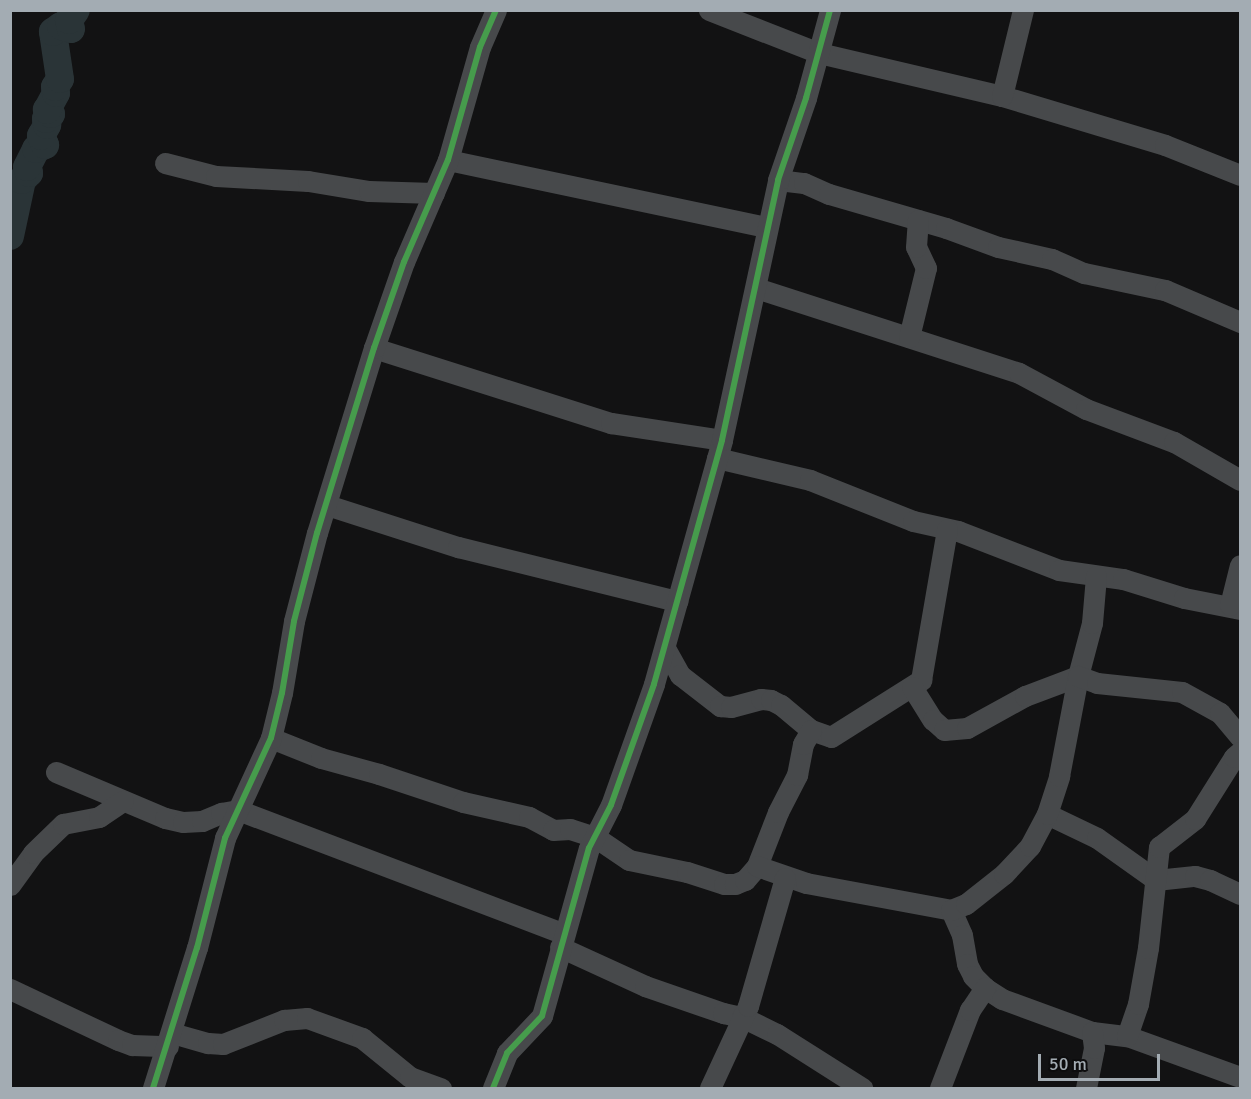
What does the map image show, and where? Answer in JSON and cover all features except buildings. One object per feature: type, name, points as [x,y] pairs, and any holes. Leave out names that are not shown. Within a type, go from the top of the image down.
[{"type":"street","points":[[153,1089],[170,1039],[225,838],[271,738],[282,693],[294,621],[374,348],[404,262],[448,160],[480,47],[496,10]]},
{"type":"street","points":[[709,10],[819,53],[1002,96],[1165,146],[1240,175]]},
{"type":"street","points":[[493,1089],[507,1053],[542,1016],[584,864],[611,805],[654,684],[702,520],[720,449],[756,288],[766,227],[778,180],[819,53],[830,10]]},
{"type":"street","points":[[1002,96],[1023,10]]},
{"type":"street","points":[[448,160],[766,227]]},
{"type":"street","points":[[165,163],[216,176],[308,181],[369,191],[434,193]]},
{"type":"street","points":[[778,180],[804,183],[829,194],[918,220],[998,247],[1052,259],[1084,273],[1165,290],[1240,322]]},
{"type":"street","points":[[909,337],[926,268],[916,247],[918,220]]},
{"type":"street","points":[[756,288],[1019,373],[1086,409],[1174,442],[1240,480]]},
{"type":"street","points":[[374,348],[611,423],[720,449],[810,480],[913,521],[947,529],[1059,570],[1123,579],[1184,598],[1235,607],[1240,565]]},
{"type":"street","points":[[327,505],[469,550],[677,601]]},
{"type":"street","points":[[665,648],[680,675],[720,706],[731,707],[771,700],[811,730],[831,737],[912,687],[923,674],[947,529]]},
{"type":"street","points":[[757,866],[785,878],[858,894],[951,910],[966,904],[1004,874],[1030,846],[1047,814],[1059,776],[1078,676],[1092,623],[1096,576]]},
{"type":"street","points":[[654,684],[680,675]]},
{"type":"street","points":[[912,687],[933,720],[944,730],[967,728],[1025,696],[1078,676],[1115,685],[1182,692],[1220,713],[1240,737]]},
{"type":"street","points":[[271,738],[321,758],[379,774],[463,802],[529,817],[544,823],[553,830],[570,829],[595,837],[629,860],[687,872],[724,884],[735,884],[745,880],[757,866],[778,812],[797,775],[803,744],[811,730]]},
{"type":"street","points":[[1127,1036],[1138,1004],[1148,948],[1159,847],[1195,819],[1234,757],[1240,752]]},
{"type":"street","points":[[56,772],[165,818],[183,822],[202,821],[220,813],[238,810],[562,940],[645,986],[723,1013],[742,1017],[777,1034],[862,1089]]},
{"type":"street","points":[[10,885],[33,853],[63,824],[99,817],[123,801]]},
{"type":"street","points":[[1047,814],[1097,838],[1156,880],[1196,876],[1240,894]]},
{"type":"street","points":[[710,1089],[761,968],[785,878]]},
{"type":"street","points":[[951,910],[962,935],[973,976],[985,988],[1002,999],[1092,1032],[1127,1036],[1240,1077]]},
{"type":"street","points":[[940,1089],[970,1010],[985,988]]},
{"type":"street","points":[[10,989],[132,1045],[170,1039],[223,1044],[284,1020],[307,1018],[362,1038],[410,1077],[441,1089]]},
{"type":"street","points":[[1086,1089],[1094,1048],[1092,1032]]},
{"type":"waterway","points":[[10,236],[22,180],[29,173],[27,167],[36,149],[45,145],[41,136],[47,125],[46,119],[51,114],[47,110],[60,79],[53,32],[61,26],[71,29],[69,20],[76,10]]},
{"type":"cycle path","points":[[153,1088],[197,948],[225,838],[271,738],[282,693],[294,621],[317,533],[374,348],[404,262],[448,160],[480,47],[496,10]]},
{"type":"cycle path","points":[[493,1088],[507,1053],[542,1016],[589,848],[611,805],[654,684],[722,440],[778,180],[806,98],[830,10]]}]
